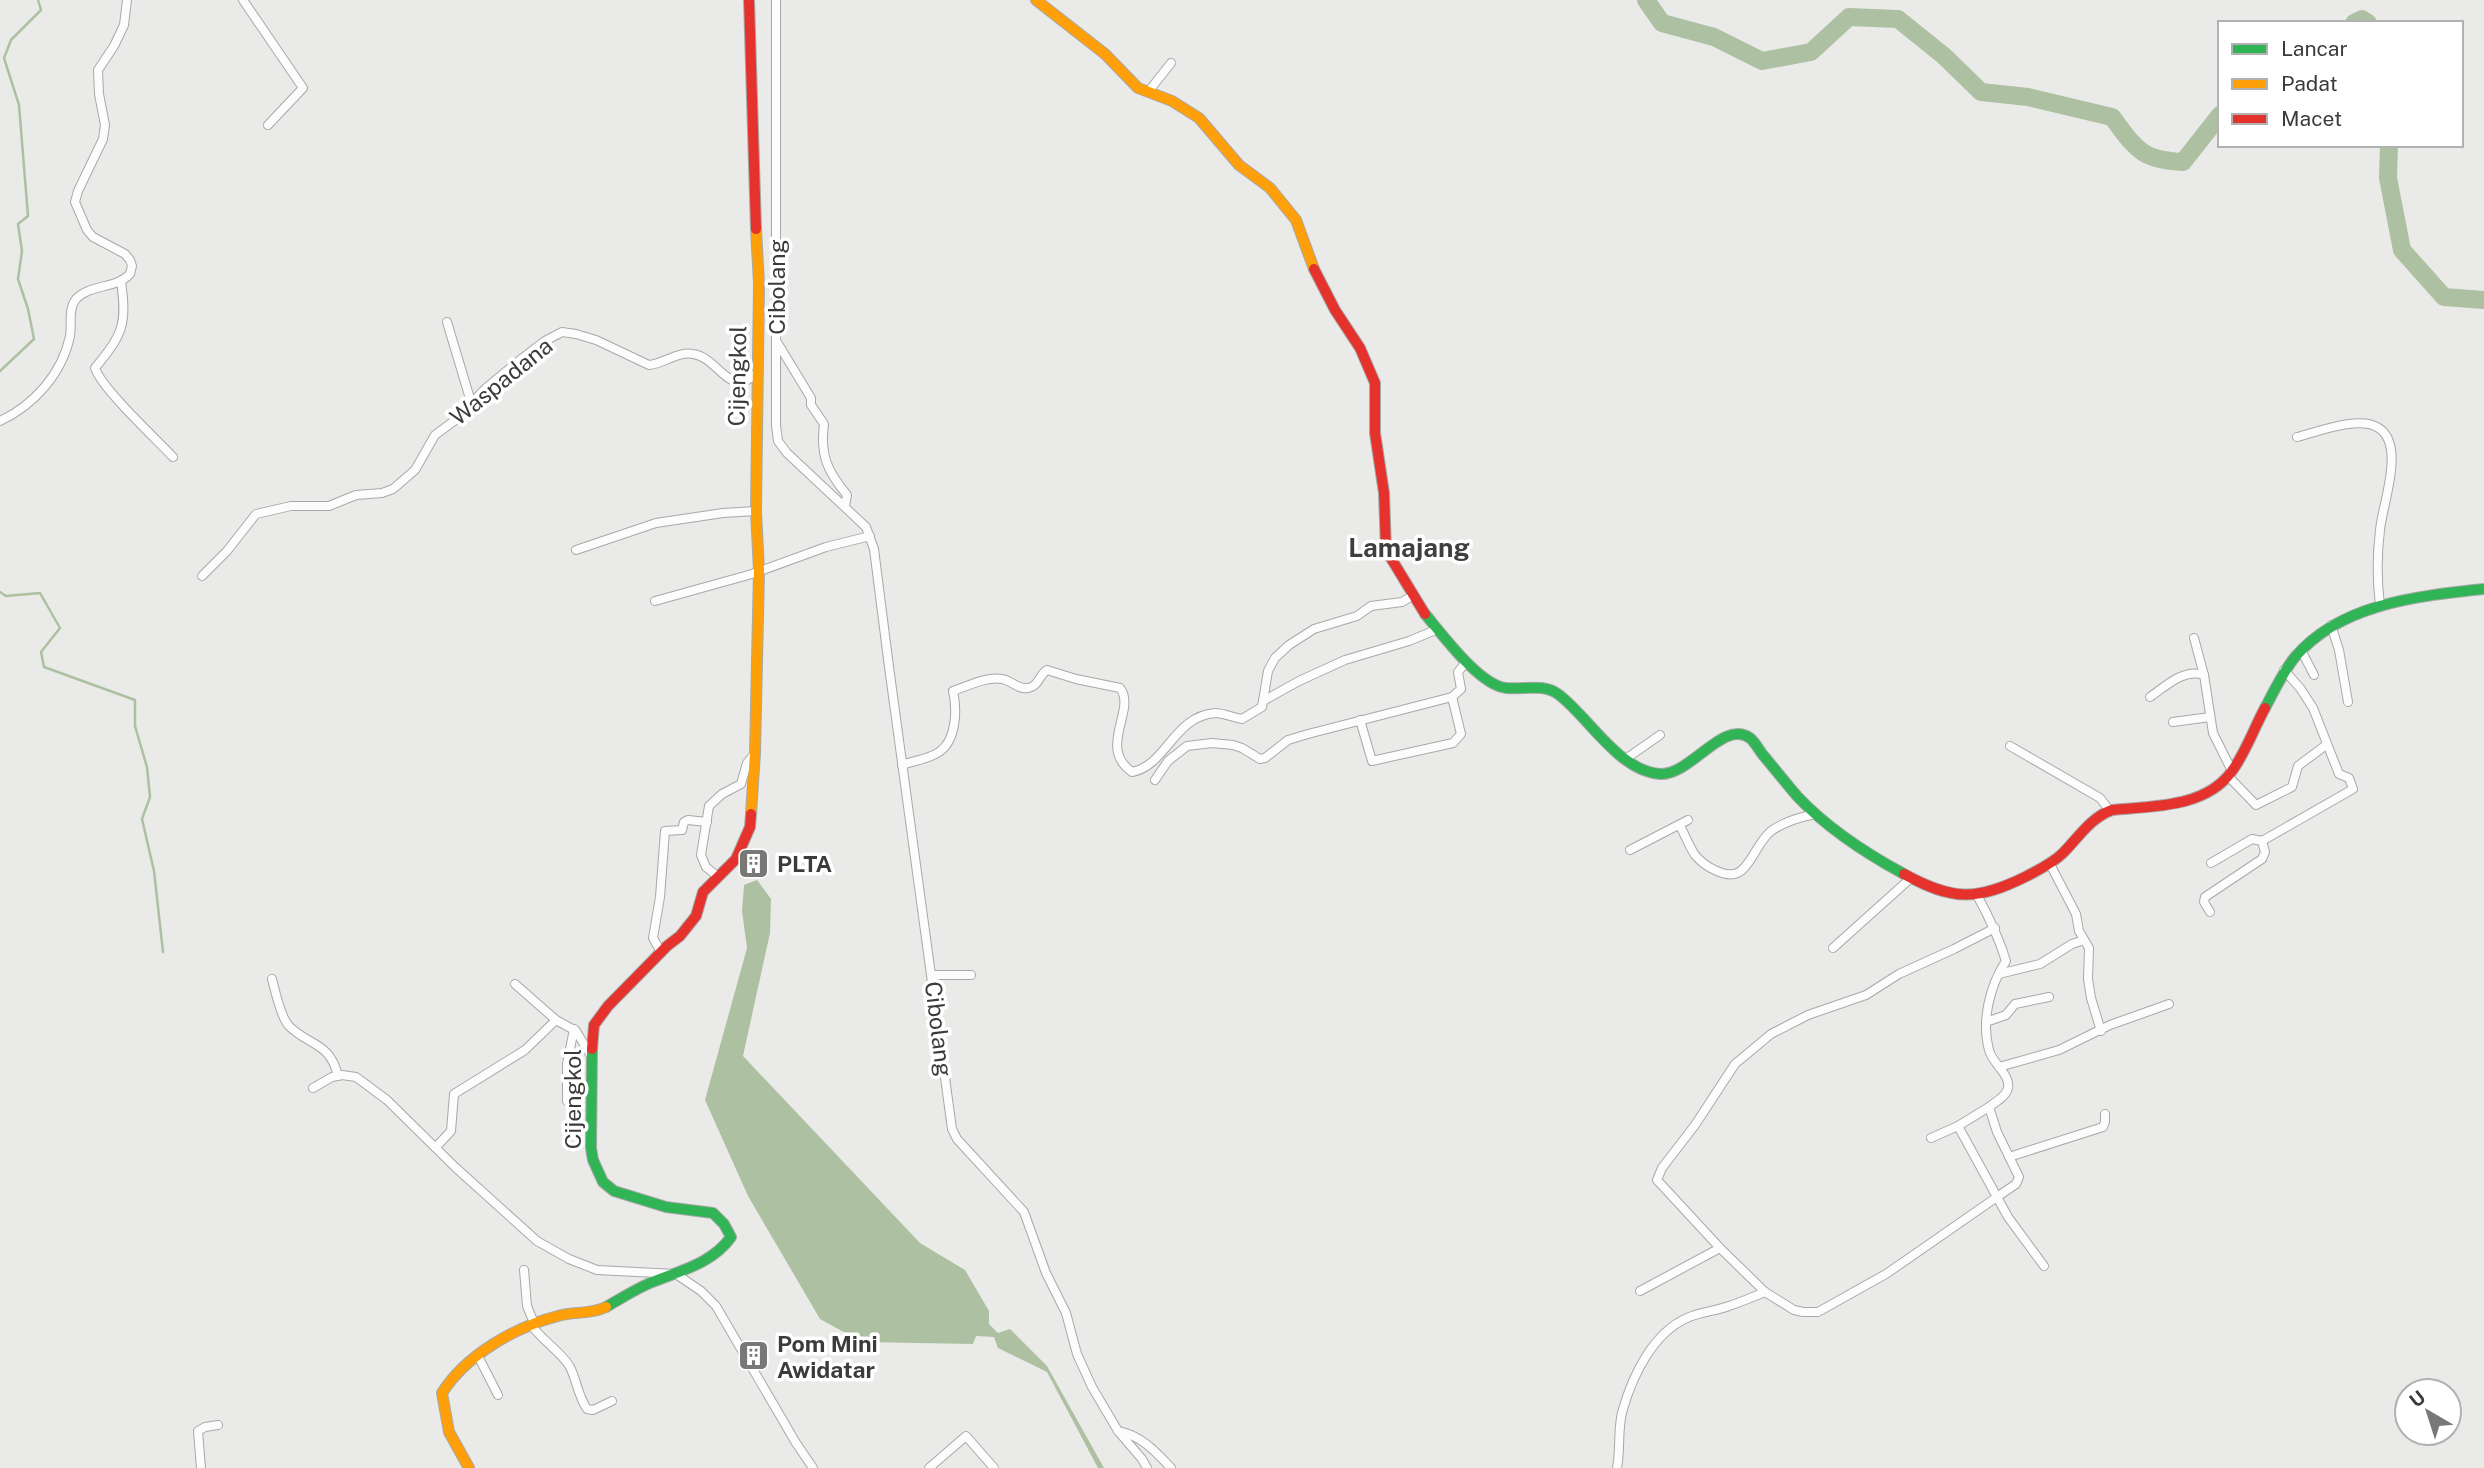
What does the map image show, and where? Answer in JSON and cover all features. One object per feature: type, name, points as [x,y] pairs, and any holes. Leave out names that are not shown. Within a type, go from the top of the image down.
[{"type":"street","points":[[0,421],[17,413],[51,379],[69,339],[71,310],[77,298],[85,292],[121,281],[130,275],[130,260],[125,254],[93,237],[87,230],[75,202],[103,139],[105,125],[98,70],[114,46],[124,24],[127,0]]},
{"type":"street","points":[[243,0],[303,88],[268,125]]},
{"type":"street","name":"Cijengkol","points":[[676,1274],[718,1252],[729,1241],[730,1234],[713,1213],[666,1207],[614,1191],[603,1182],[593,1160],[591,1148],[591,1056],[596,1022],[608,1006],[680,936],[696,916],[703,892],[736,859],[750,827],[755,753],[759,571],[756,512],[759,284],[749,0]]},
{"type":"street","name":"Cibolang","points":[[776,0],[778,441],[787,453],[866,527],[874,549],[952,1129],[957,1139],[1024,1212],[1046,1273],[1066,1313],[1077,1354],[1092,1387],[1118,1431],[1147,1468]]},
{"type":"street","points":[[1036,0],[1105,54],[1139,88],[1172,101],[1199,118],[1239,165],[1270,188],[1296,219],[1316,274],[1360,348],[1375,383],[1375,433],[1384,493],[1386,550],[1412,596],[1437,629],[1466,662],[1503,688],[1544,688],[1557,692],[1609,744],[1646,771],[1673,771],[1695,761],[1726,734],[1743,733],[1816,814],[1864,852],[1912,877],[1957,894],[1977,895],[2050,864],[2072,846],[2097,817],[2110,811],[2189,801],[2203,795],[2230,774],[2284,670],[2301,650],[2331,625],[2379,606],[2441,592],[2484,589]]},
{"type":"street","points":[[1148,92],[1171,62]]},
{"type":"street","points":[[121,281],[123,323],[114,343],[95,368],[96,372],[105,386],[173,457]]},
{"type":"street","points":[[447,322],[471,402]]},
{"type":"street","name":"Waspadana","points":[[202,576],[227,551],[256,514],[290,506],[329,506],[356,495],[382,494],[393,489],[415,470],[431,439],[520,360],[562,332],[596,340],[649,365],[692,353],[735,382],[747,381],[758,370]]},
{"type":"street","points":[[776,340],[824,424],[821,444],[830,475],[847,495],[845,506]]},
{"type":"street","points":[[2297,437],[2360,423],[2377,426],[2385,434],[2391,467],[2380,526],[2377,585],[2379,606]]},
{"type":"street","points":[[576,550],[656,523],[723,513],[756,512]]},
{"type":"street","points":[[655,601],[759,571],[826,547],[870,536]]},
{"type":"street","points":[[902,765],[940,752],[957,718],[953,691],[984,681],[1004,679],[1025,689],[1038,682],[1042,673],[1047,670],[1120,688],[1125,696],[1117,750],[1120,761],[1132,772],[1146,767],[1175,735],[1195,718],[1217,713],[1242,719],[1262,707],[1268,671],[1275,658],[1314,629],[1357,615],[1371,606],[1402,602],[1412,596]]},
{"type":"street","points":[[2331,625],[2339,650],[2348,702]]},
{"type":"street","points":[[1263,701],[1345,660],[1409,641],[1437,629]]},
{"type":"street","points":[[2194,638],[2204,675],[2213,733],[2230,774],[2252,803],[2259,805],[2292,787],[2298,766],[2326,745]]},
{"type":"street","points":[[2301,650],[2314,675]]},
{"type":"street","points":[[1155,780],[1168,761],[1187,746],[1212,743],[1233,746],[1242,748],[1260,759],[1288,740],[1452,697],[1461,689],[1458,672],[1466,662]]},
{"type":"street","points":[[2211,863],[2252,839],[2262,841],[2353,789],[2349,778],[2339,774],[2313,708],[2284,670]]},
{"type":"street","points":[[2150,697],[2170,682],[2190,672],[2204,675]]},
{"type":"street","points":[[1360,720],[1372,761],[1453,743],[1461,734],[1452,697]]},
{"type":"street","points":[[2173,722],[2210,718]]},
{"type":"street","points":[[1623,755],[1660,734]]},
{"type":"street","points":[[2010,746],[2100,798],[2110,811]]},
{"type":"street","name":"Cijengkol","points":[[718,876],[706,867],[701,855],[709,806],[722,794],[741,784],[747,762],[755,753]]},
{"type":"street","points":[[1679,826],[1697,857],[1720,872],[1730,875],[1744,868],[1760,843],[1772,831],[1788,821],[1816,814]]},
{"type":"street","points":[[661,952],[653,938],[660,897],[665,831],[682,830],[684,822],[688,820],[707,822]]},
{"type":"street","points":[[1630,850],[1688,820]]},
{"type":"street","points":[[2210,912],[2204,902],[2205,897],[2262,859],[2265,852],[2262,841]]},
{"type":"street","points":[[2050,864],[2076,914],[2079,932],[2089,948],[2088,979],[2101,1031]]},
{"type":"street","points":[[1833,948],[1912,877]]},
{"type":"street","points":[[1931,1138],[1958,1126],[1989,1107],[2008,1091],[2008,1082],[1989,1051],[1986,1022],[1986,1013],[2006,961],[1995,928],[1977,895]]},
{"type":"street","points":[[1989,1107],[1997,1132],[2019,1180],[2016,1184],[1886,1274],[1818,1312],[1794,1310],[1765,1292],[1657,1180],[1662,1168],[1695,1125],[1735,1064],[1771,1034],[1808,1015],[1866,995],[1899,974],[1995,928]]},
{"type":"street","points":[[1999,974],[2040,964],[2072,944],[2084,940]]},
{"type":"street","points":[[932,975],[971,975]]},
{"type":"street","points":[[272,979],[278,1004],[288,1025],[321,1046],[334,1060],[338,1076]]},
{"type":"street","points":[[515,984],[556,1020],[574,1029],[591,1056]]},
{"type":"street","points":[[1986,1022],[2006,1015],[2015,1004],[2049,997]]},
{"type":"street","points":[[1998,1067],[2059,1050],[2110,1026],[2169,1004]]},
{"type":"street","points":[[436,1147],[451,1131],[454,1094],[524,1050],[556,1020]]},
{"type":"street","points":[[567,1101],[567,1064],[574,1029]]},
{"type":"street","points":[[313,1088],[338,1076],[356,1077],[387,1100],[455,1167],[537,1241],[569,1259],[597,1270],[676,1274],[701,1291],[716,1306],[813,1468]]},
{"type":"street","points":[[2009,1157],[2103,1127],[2105,1114]]},
{"type":"street","points":[[1958,1126],[2008,1217],[2044,1266]]},
{"type":"street","points":[[1640,1291],[1720,1248]]},
{"type":"street","points":[[524,1270],[527,1306],[532,1324],[539,1337],[570,1367],[578,1393],[587,1409],[593,1410],[612,1401]]},
{"type":"street","points":[[469,1468],[449,1432],[442,1393],[448,1382],[478,1356],[532,1324],[562,1315],[592,1312],[641,1286],[676,1274]]},
{"type":"street","points":[[1617,1468],[1622,1409],[1640,1366],[1651,1349],[1686,1318],[1728,1307],[1765,1292]]},
{"type":"street","points":[[478,1356],[498,1395]]},
{"type":"street","points":[[201,1468],[198,1431],[218,1425]]},
{"type":"street","points":[[1118,1431],[1137,1436],[1171,1468]]},
{"type":"street","points":[[929,1468],[966,1436],[994,1468]]},
{"type":"shaded area","points":[[757,880],[771,899],[770,933],[743,1056],[920,1243],[965,1270],[989,1311],[989,1324],[998,1333],[1010,1329],[1047,1366],[1104,1468],[1098,1468],[1047,1372],[998,1348],[994,1337],[976,1336],[973,1344],[862,1342],[820,1319],[748,1196],[705,1100],[747,948],[742,911],[744,885]]},
{"type":"waterway","points":[[0,371],[34,339],[18,279],[22,251],[18,224],[28,216],[19,105],[4,58],[11,40],[41,10],[38,0]]},
{"type":"waterway","points":[[1646,0],[1662,23],[1714,37],[1762,61],[1811,52],[1849,17],[1898,19],[1944,56],[1981,92],[2028,97],[2112,117],[2134,145],[2158,159],[2183,162],[2218,118]]},
{"type":"waterway","points":[[2358,21],[2365,21]]},
{"type":"waterway","points":[[2389,147],[2388,178],[2402,250],[2444,297],[2484,300]]},
{"type":"waterway","points":[[0,592],[6,596],[40,593],[60,628],[41,652],[44,667],[135,700],[135,726],[147,767],[150,797],[142,819],[154,871],[163,952]]},
{"type":"traffic: fast","points":[[2265,708],[2295,657],[2314,639],[2335,625],[2382,605],[2484,589]]},
{"type":"traffic: fast","points":[[1425,614],[1484,678],[1506,688],[1539,688],[1558,694],[1618,754],[1646,771],[1661,774],[1673,772],[1729,736],[1740,734],[1750,738],[1797,796],[1821,819],[1861,849],[1904,874]]},
{"type":"traffic: fast","points":[[592,1049],[591,1148],[593,1160],[603,1182],[614,1191],[666,1207],[713,1213],[724,1224],[731,1237],[705,1260],[644,1286],[606,1307]]},
{"type":"traffic: slow","points":[[1036,0],[1105,54],[1138,88],[1172,101],[1199,118],[1239,165],[1270,188],[1296,220],[1314,269]]},
{"type":"traffic: slow","points":[[751,814],[759,571],[756,511],[759,284],[756,229]]},
{"type":"traffic: slow","points":[[469,1468],[449,1432],[442,1393],[452,1379],[493,1344],[525,1327],[558,1316],[606,1307]]},
{"type":"traffic: jam","points":[[749,0],[756,229]]},
{"type":"traffic: jam","points":[[1314,269],[1335,310],[1360,348],[1375,383],[1375,433],[1384,493],[1386,550],[1425,614]]},
{"type":"traffic: jam","points":[[1904,874],[1951,893],[1979,893],[2009,884],[2055,860],[2104,813],[2177,803],[2208,792],[2232,771],[2265,708]]},
{"type":"traffic: jam","points":[[592,1049],[594,1025],[608,1006],[680,936],[696,916],[703,892],[736,859],[750,827],[751,814]]},
{"type":"place","name":"PLTA","points":[[754,863]]},
{"type":"place","name":"Pom Mini Awidatar","points":[[754,1356]]},
{"type":"district","name":"Lamajang","points":[[1409,547]]}]
